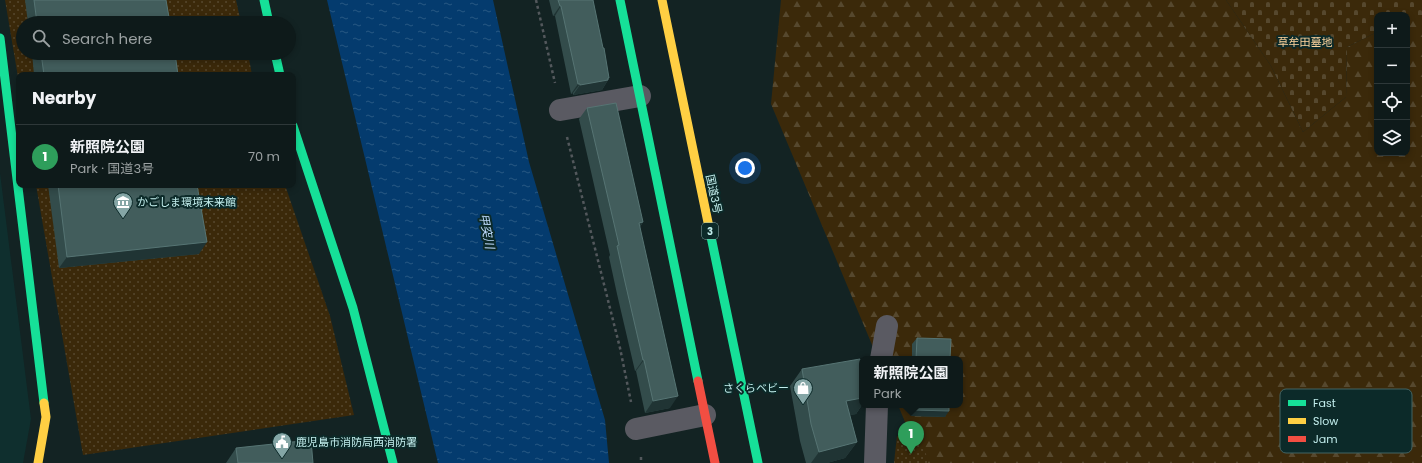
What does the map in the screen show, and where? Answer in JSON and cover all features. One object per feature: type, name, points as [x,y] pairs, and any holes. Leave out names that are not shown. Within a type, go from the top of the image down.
[{"type":"main road","points":[[264,0],[267,16]]},
{"type":"main road","points":[[620,0],[715,463]]},
{"type":"main road","name":"国道3号","points":[[662,0],[758,463]]},
{"type":"main road","points":[[0,38],[16,170]]},
{"type":"main road","points":[[277,60],[279,72]]},
{"type":"main road","points":[[296,135],[353,308],[393,463]]},
{"type":"main road","points":[[18,188],[46,417],[38,463]]},
{"type":"street","points":[[560,110],[640,96]]},
{"type":"street","points":[[882,356],[887,326]]},
{"type":"street","points":[[875,463],[877,408]]},
{"type":"street","points":[[636,429],[705,415]]},
{"type":"path","points":[[536,0],[560,110],[620,348],[642,463]]},
{"type":"shaded area","points":[[0,173],[31,419],[23,463],[0,463]]},
{"type":"green space","points":[[5,0],[236,0],[239,16],[16,16],[16,60],[249,60],[251,72],[17,72]]},
{"type":"green space","points":[[781,0],[1226,0],[1271,66],[1303,132],[1346,97],[1347,47],[1374,34],[1374,156],[1410,156],[1410,17],[1422,17],[1422,463],[922,463],[899,408],[963,408],[963,356],[877,356],[771,104]]},
{"type":"green space","name":"草牟田墓地","points":[[1226,0],[1422,0],[1422,17],[1410,17],[1410,12],[1374,12],[1374,34],[1347,47],[1346,97],[1303,132],[1271,66]]},
{"type":"green space","points":[[37,188],[286,188],[330,316],[354,415],[83,455]]},
{"type":"green space","points":[[897,436],[924,445],[928,463],[894,463]]},
{"type":"water","name":"甲突川","points":[[327,0],[493,0],[529,162],[605,420],[609,463],[438,463]]},
{"type":"building","points":[[34,0],[166,0],[169,16],[36,16]]},
{"type":"building","points":[[558,0],[593,0],[604,48],[609,78],[608,80],[580,85],[578,84],[561,6]]},
{"type":"building","points":[[42,60],[176,60],[178,72],[44,72]]},
{"type":"building","points":[[616,103],[643,222],[639,223],[678,396],[653,401],[587,108]]},
{"type":"building","name":"かごしま環境未来館","points":[[58,188],[198,188],[207,242],[67,257]]},
{"type":"building","points":[[917,338],[951,339],[950,356],[916,356]]},
{"type":"building","points":[[859,359],[859,399],[846,401],[857,442],[819,452],[811,424],[802,369]]},
{"type":"building","points":[[915,408],[949,408],[949,411],[915,410]]},
{"type":"building","points":[[311,440],[313,463],[238,463],[236,448]]},
{"type":"traffic: fast","points":[[264,0],[267,16]]},
{"type":"traffic: fast","points":[[620,0],[698,381]]},
{"type":"traffic: fast","points":[[0,38],[16,171]]},
{"type":"traffic: fast","points":[[277,60],[279,72]]},
{"type":"traffic: fast","points":[[296,135],[353,308],[393,463]]},
{"type":"traffic: fast","points":[[18,188],[44,403]]},
{"type":"traffic: fast","points":[[710,232],[758,463]]},
{"type":"traffic: slow","points":[[662,0],[710,232]]},
{"type":"traffic: slow","points":[[38,463],[46,417],[44,403]]},
{"type":"traffic: jam","points":[[698,381],[715,463]]},
{"type":"place","name":"かごしま環境未来館","points":[[123,219]]},
{"type":"place","name":"さくらベビー","points":[[803,405]]},
{"type":"place","name":"新照院公園","points":[[911,454]]},
{"type":"place","name":"鹿児島市消防局西消防署","points":[[282,459]]}]
